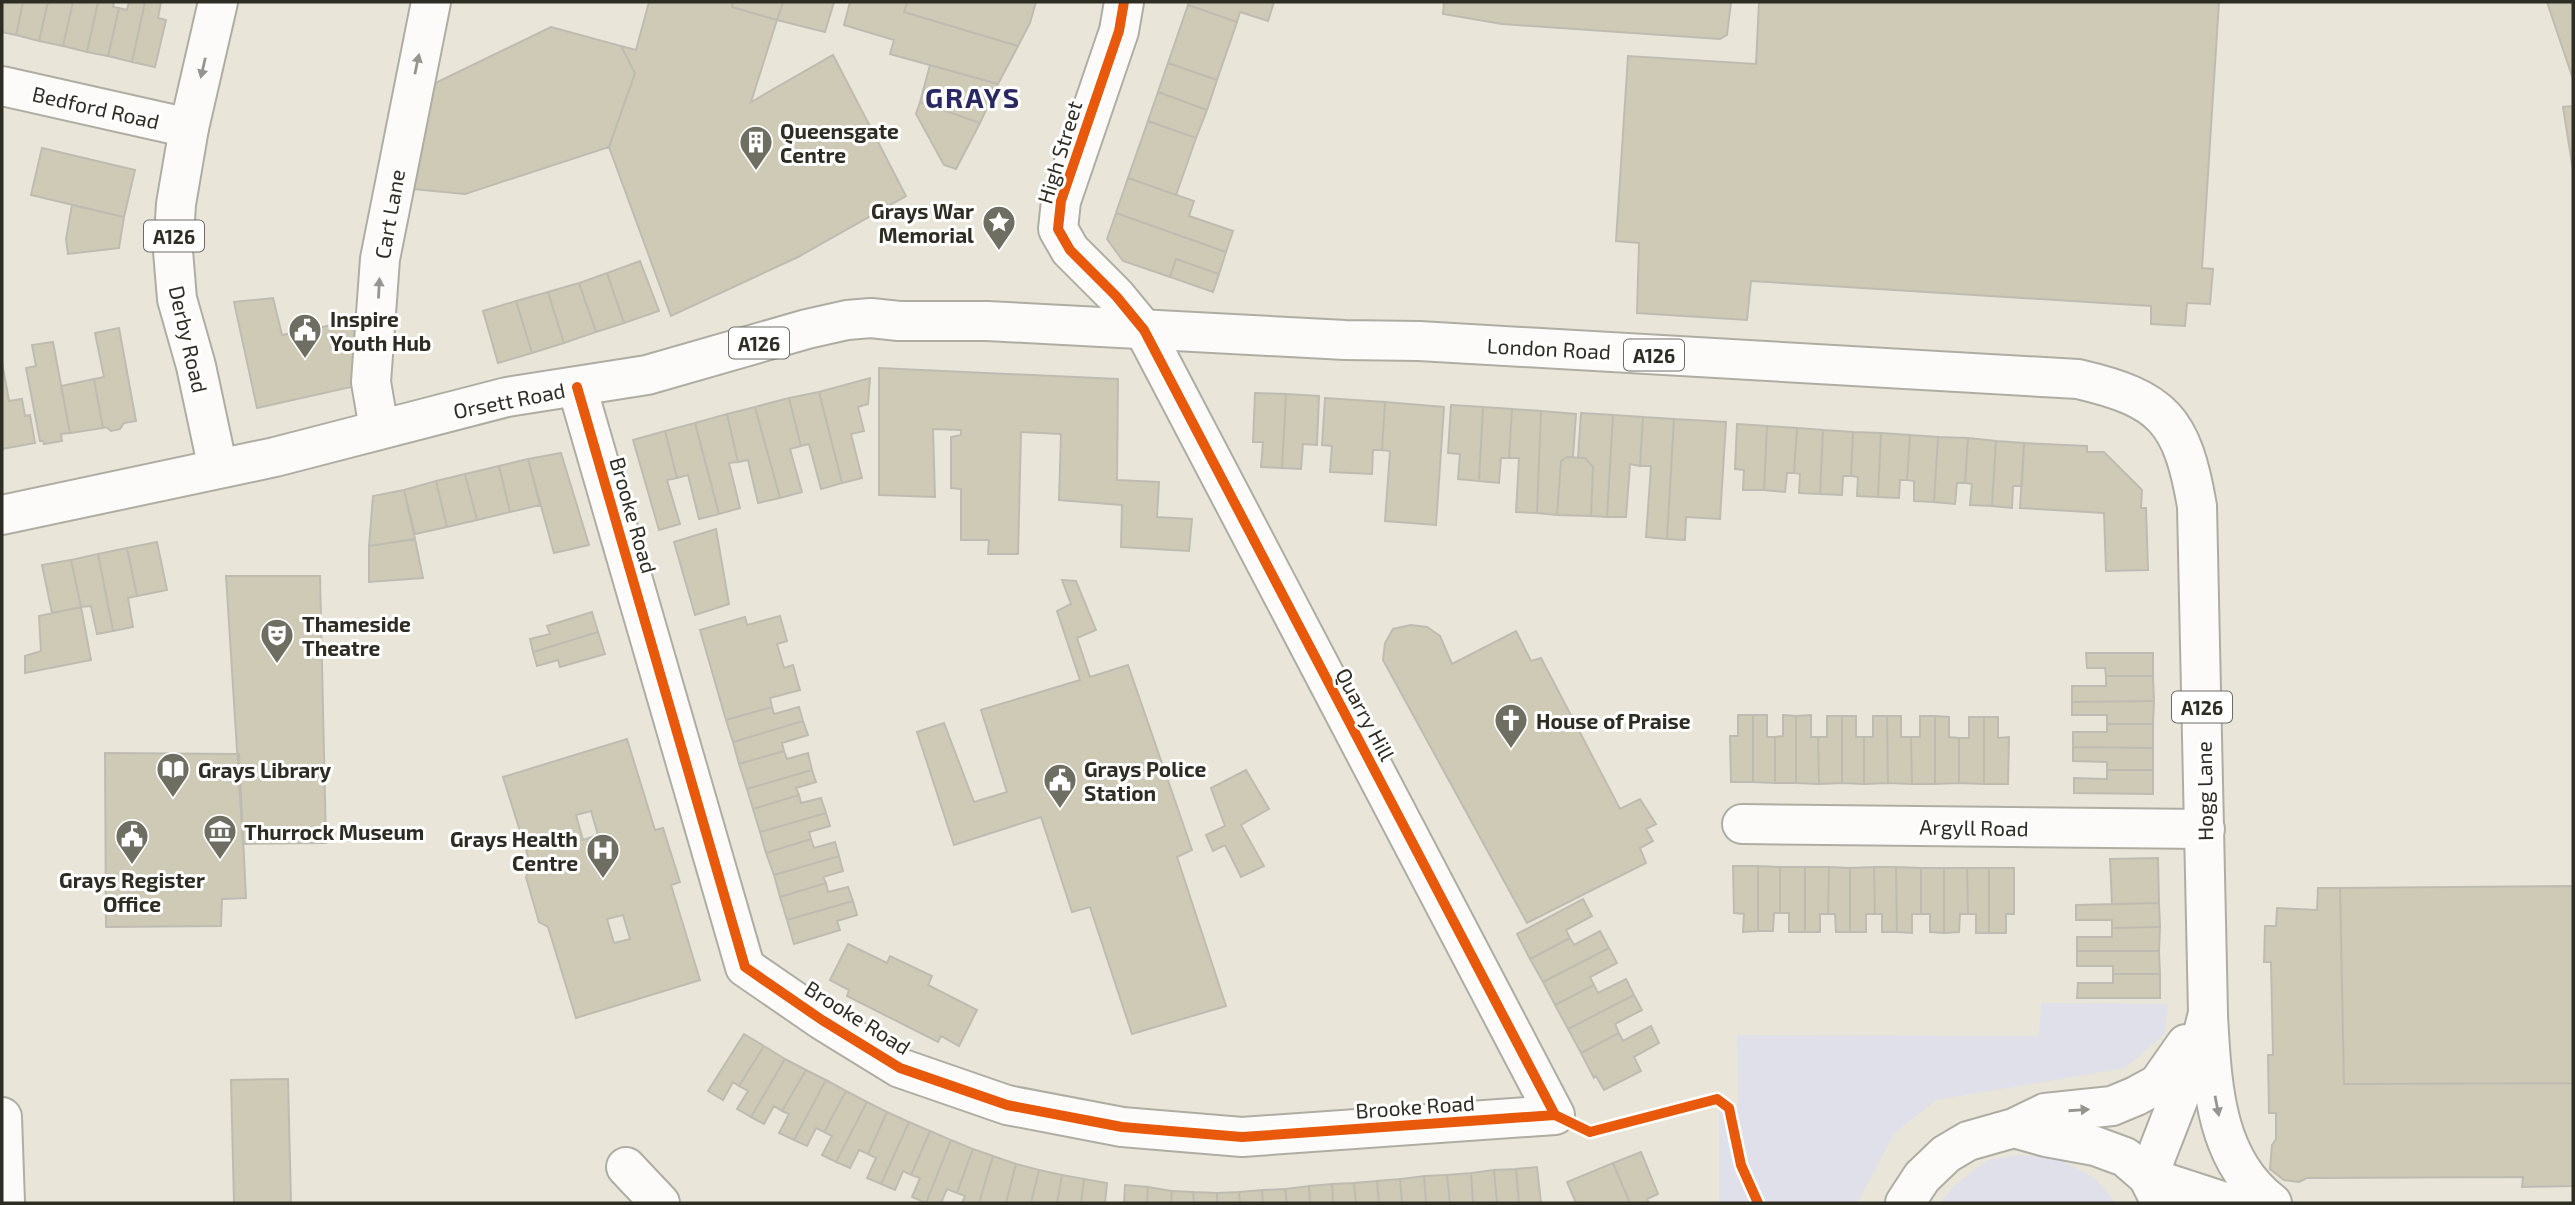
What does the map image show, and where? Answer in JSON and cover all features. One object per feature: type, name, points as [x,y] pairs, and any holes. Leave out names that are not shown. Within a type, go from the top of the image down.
[{"type":"street","name":"Derby Road","points":[[218,2],[176,204],[173,251],[177,299],[196,366],[218,469]]},
{"type":"street","name":"Cart Lane","points":[[379,429],[371,382],[380,259],[431,2]]},
{"type":"street","name":"High Street","points":[[1116,296],[1070,250],[1058,229],[1061,201],[1119,31],[1125,2]]},
{"type":"street","name":"Bedford Road","points":[[2,86],[190,128]]},
{"type":"street","name":"Quarry Hill","points":[[1116,296],[1144,330],[1555,1115]]},
{"type":"street","name":"Orsett Road","points":[[2,515],[275,457],[507,397],[647,375],[807,329],[871,318],[1144,330]]},
{"type":"street","name":"London Road","points":[[1144,330],[1345,340],[1433,341],[2078,380],[2109,386],[2135,396],[2157,410]]},
{"type":"street","name":"Brooke Road","points":[[577,387],[745,967],[822,1020],[901,1068],[1007,1104],[1122,1126],[1242,1137],[1555,1115]]},
{"type":"street","name":"Hogg Lane","points":[[2157,410],[2185,449],[2197,506],[2208,1013],[2212,1081],[2218,1116],[2237,1163],[2261,1194],[2273,1203]]},
{"type":"street","name":"Argyll Road","points":[[1742,824],[2205,829]]},
{"type":"street","name":"Hogg Lane","points":[[2155,1190],[2202,1041],[2208,1013]]},
{"type":"street","points":[[1905,1203],[1922,1177],[1946,1154],[1968,1141],[2014,1128],[2045,1113],[2112,1106],[2158,1084],[2208,1013]]},
{"type":"street","points":[[2,1117],[5,1203]]},
{"type":"street","points":[[2014,1128],[2095,1146],[2125,1157],[2155,1190],[2228,1203]]},
{"type":"street","points":[[626,1167],[660,1203]]},
{"type":"shaded area","points":[[2041,1003],[2168,1004],[2165,1034],[2125,1068],[1936,1100],[1895,1133],[1857,1203],[1719,1203],[1719,1107],[1738,1107],[1737,1035],[2039,1036]]},
{"type":"shaded area","points":[[2019,1155],[2057,1158],[2096,1179],[2116,1203],[1940,1203],[1954,1186],[1988,1160]]},
{"type":"building","points":[[2,2],[23,2],[16,35],[2,32]]},
{"type":"building","points":[[23,2],[48,2],[39,41],[16,35]]},
{"type":"building","points":[[48,2],[73,2],[63,46],[39,41]]},
{"type":"building","points":[[73,2],[98,2],[87,52],[63,46]]},
{"type":"building","points":[[98,2],[114,2],[113,7],[119,8],[108,56],[87,52]]},
{"type":"building","points":[[129,2],[145,2],[132,62],[108,56],[119,8],[127,10]]},
{"type":"building","points":[[145,2],[161,2],[158,18],[166,20],[155,67],[132,62]]},
{"type":"building","name":"Queensgate Centre","points":[[649,2],[733,2],[732,7],[777,20],[751,102],[833,55],[906,196],[798,257],[671,316],[609,147],[635,73],[621,46],[636,50]]},
{"type":"building","points":[[733,2],[783,2],[777,20],[732,7]]},
{"type":"building","points":[[783,2],[834,2],[825,32],[777,20]]},
{"type":"building","points":[[850,2],[907,3],[904,12],[1018,46],[998,84],[890,54],[894,40],[844,25]]},
{"type":"building","points":[[903,2],[1036,2],[1030,23],[1018,46],[904,12],[907,3]]},
{"type":"building","points":[[1189,2],[1274,2],[1268,21],[1240,12],[1237,22],[1188,5]]},
{"type":"building","points":[[1444,2],[1731,2],[1727,35],[1720,39],[1502,24],[1443,14]]},
{"type":"building","points":[[1759,2],[2219,2],[2202,268],[2213,269],[2210,304],[2187,303],[2185,326],[2151,324],[2151,306],[1751,281],[1747,320],[1637,313],[1639,243],[1616,241],[1628,56],[1756,64]]},
{"type":"building","points":[[2547,2],[2573,2],[2573,79]]},
{"type":"building","points":[[1188,5],[1237,22],[1217,80],[1168,63]]},
{"type":"building","points":[[551,27],[621,46],[635,73],[609,147],[465,194],[403,188],[421,90]]},
{"type":"building","points":[[1168,63],[1217,80],[1207,110],[1158,92]]},
{"type":"building","points":[[930,65],[998,84],[980,123],[920,102]]},
{"type":"building","points":[[1158,92],[1207,110],[1196,138],[1148,121]]},
{"type":"building","points":[[920,102],[980,123],[956,169],[944,165],[916,114]]},
{"type":"building","points":[[2573,106],[2573,170],[2563,107]]},
{"type":"building","points":[[1148,121],[1196,138],[1176,195],[1128,178]]},
{"type":"building","points":[[42,148],[135,170],[124,217],[31,195]]},
{"type":"building","points":[[1128,178],[1194,201],[1189,216],[1233,231],[1226,252],[1116,213]]},
{"type":"building","points":[[72,205],[124,217],[119,248],[68,254],[66,239]]},
{"type":"building","points":[[1116,213],[1226,252],[1219,274],[1176,259],[1170,277],[1123,261],[1107,239]]},
{"type":"building","points":[[1176,259],[1219,274],[1213,292],[1170,277]]},
{"type":"building","points":[[640,261],[659,311],[624,323],[607,273]]},
{"type":"building","points":[[607,273],[624,323],[596,332],[579,283]]},
{"type":"building","points":[[579,283],[596,332],[564,343],[548,292]]},
{"type":"building","points":[[548,292],[564,343],[532,353],[516,301]]},
{"type":"building","name":"Inspire Youth Hub","points":[[273,298],[282,335],[367,318],[360,385],[257,408],[234,302]]},
{"type":"building","points":[[516,301],[532,353],[498,363],[483,311]]},
{"type":"building","points":[[119,328],[136,421],[124,423],[120,429],[111,431],[103,428],[94,379],[104,377],[95,333]]},
{"type":"building","points":[[53,342],[70,433],[61,434],[62,441],[44,444],[40,441],[26,368],[36,366],[32,345]]},
{"type":"building","points":[[2,362],[9,401],[22,399],[25,416],[30,415],[35,443],[2,449]]},
{"type":"building","points":[[879,368],[1118,379],[1117,480],[1159,482],[1157,517],[1192,519],[1189,551],[1121,547],[1122,505],[1059,500],[1061,434],[1021,432],[1018,554],[988,554],[989,540],[961,540],[961,489],[951,488],[951,437],[961,435],[961,430],[933,429],[935,497],[879,495]]},
{"type":"building","points":[[870,378],[868,404],[858,407],[864,431],[851,434],[862,478],[842,483],[819,392]]},
{"type":"building","points":[[94,379],[103,428],[70,433],[61,386]]},
{"type":"building","points":[[819,392],[842,483],[821,489],[809,444],[801,446],[789,398]]},
{"type":"building","points":[[1255,393],[1286,394],[1282,468],[1261,467],[1263,442],[1253,442]]},
{"type":"building","points":[[1286,394],[1319,396],[1317,445],[1303,444],[1301,469],[1282,468]]},
{"type":"building","points":[[789,398],[801,446],[790,449],[802,492],[780,498],[755,407]]},
{"type":"building","points":[[1325,398],[1385,402],[1382,450],[1373,450],[1372,474],[1330,472],[1332,446],[1322,445]]},
{"type":"building","points":[[1385,402],[1444,407],[1436,525],[1385,521],[1390,451],[1382,450]]},
{"type":"building","points":[[1451,405],[1483,407],[1479,481],[1458,479],[1460,454],[1448,453]]},
{"type":"building","points":[[755,407],[780,498],[758,503],[748,460],[738,462],[727,414]]},
{"type":"building","points":[[1483,407],[1512,409],[1509,458],[1501,458],[1499,483],[1479,481]]},
{"type":"building","points":[[1512,409],[1541,411],[1537,513],[1516,512],[1519,458],[1509,458]]},
{"type":"building","points":[[1541,411],[1576,414],[1573,457],[1561,461],[1557,515],[1537,513]]},
{"type":"building","points":[[1581,413],[1613,415],[1607,517],[1591,516],[1593,467],[1585,458],[1578,458]]},
{"type":"building","points":[[727,414],[738,462],[729,463],[740,508],[719,514],[695,423]]},
{"type":"building","points":[[1613,415],[1643,417],[1640,466],[1630,464],[1626,517],[1607,517]]},
{"type":"building","points":[[1643,417],[1674,419],[1667,539],[1646,537],[1651,466],[1640,466]]},
{"type":"building","points":[[1674,419],[1726,422],[1720,519],[1686,517],[1685,540],[1667,539]]},
{"type":"building","points":[[695,423],[719,514],[699,519],[688,475],[677,478],[665,431]]},
{"type":"building","points":[[1737,424],[1767,426],[1764,490],[1743,490],[1744,470],[1735,469]]},
{"type":"building","points":[[1767,426],[1797,428],[1794,473],[1787,473],[1785,492],[1764,490]]},
{"type":"building","points":[[1797,428],[1823,430],[1820,494],[1799,493],[1800,474],[1794,473]]},
{"type":"building","points":[[1823,430],[1853,432],[1851,476],[1843,476],[1842,495],[1820,494]]},
{"type":"building","points":[[665,431],[677,478],[667,480],[680,524],[659,530],[633,440]]},
{"type":"building","points":[[1853,432],[1881,433],[1878,497],[1857,496],[1858,477],[1851,476]]},
{"type":"building","points":[[1881,433],[1910,435],[1907,480],[1900,480],[1899,498],[1878,497]]},
{"type":"building","points":[[1910,435],[1938,437],[1934,502],[1914,501],[1914,481],[1907,480]]},
{"type":"building","points":[[1938,437],[1968,438],[1965,483],[1957,483],[1955,504],[1934,502]]},
{"type":"building","points":[[1968,438],[1996,441],[1992,506],[1970,505],[1972,484],[1965,483]]},
{"type":"building","points":[[1996,441],[2024,443],[2022,486],[2013,486],[2012,508],[1992,506]]},
{"type":"building","points":[[2024,443],[2087,446],[2087,452],[2104,452],[2142,490],[2141,508],[2146,508],[2148,570],[2106,571],[2104,513],[2020,508]]},
{"type":"building","points":[[561,453],[589,545],[554,553],[528,459]]},
{"type":"building","points":[[1567,457],[1585,458],[1593,467],[1591,516],[1557,515],[1561,461]]},
{"type":"building","points":[[528,459],[540,505],[510,512],[499,466]]},
{"type":"building","points":[[499,466],[510,512],[477,520],[465,474]]},
{"type":"building","points":[[465,474],[477,520],[447,527],[436,481]]},
{"type":"building","points":[[436,481],[447,527],[415,534],[404,490]]},
{"type":"building","points":[[404,490],[415,539],[369,546],[373,496]]},
{"type":"building","points":[[716,529],[729,604],[695,615],[674,542]]},
{"type":"building","points":[[415,539],[423,578],[369,582],[369,546]]},
{"type":"building","points":[[157,542],[167,590],[137,596],[127,548]]},
{"type":"building","points":[[127,548],[137,596],[128,598],[133,627],[113,631],[98,554]]},
{"type":"building","points":[[98,554],[113,631],[97,634],[91,606],[81,607],[71,560]]},
{"type":"building","points":[[71,560],[81,607],[52,613],[42,565]]},
{"type":"building","name":"Thameside Theatre","points":[[226,576],[320,576],[326,843],[243,844]]},
{"type":"building","name":"Grays Police Station","points":[[1062,580],[1076,581],[1096,630],[1077,638],[1090,677],[1128,665],[1192,850],[1177,857],[1226,1006],[1132,1034],[1090,907],[1072,912],[1041,817],[954,845],[917,732],[944,723],[974,802],[1007,792],[981,710],[1080,680],[1057,611],[1071,604]]},
{"type":"building","points":[[81,607],[91,660],[25,673],[25,656],[41,651],[39,616]]},
{"type":"building","points":[[592,612],[598,632],[533,652],[530,639],[550,634],[547,626]]},
{"type":"building","points":[[780,616],[787,641],[777,644],[784,668],[793,665],[800,690],[770,698],[772,707],[726,720],[700,630],[745,617],[747,625]]},
{"type":"building","name":"House of Praise","points":[[1411,625],[1427,627],[1440,636],[1452,664],[1516,631],[1531,661],[1541,658],[1620,809],[1640,799],[1656,824],[1646,829],[1653,841],[1640,848],[1646,863],[1527,923],[1383,660],[1385,643],[1393,629]]},
{"type":"building","points":[[598,632],[605,654],[560,667],[558,660],[537,666],[533,652]]},
{"type":"building","points":[[2086,653],[2153,653],[2153,676],[2106,676],[2105,668],[2087,668]]},
{"type":"building","points":[[2106,676],[2153,676],[2154,701],[2072,702],[2072,686],[2106,686]]},
{"type":"building","points":[[2154,701],[2153,724],[2107,724],[2107,715],[2072,715],[2072,702]]},
{"type":"building","points":[[772,707],[774,714],[799,707],[803,721],[733,742],[726,720]]},
{"type":"building","points":[[1738,715],[1753,715],[1753,782],[1731,782],[1730,736],[1738,736]]},
{"type":"building","points":[[1753,715],[1767,715],[1767,737],[1775,737],[1775,783],[1753,782]]},
{"type":"building","points":[[1783,715],[1796,716],[1796,783],[1775,783],[1775,737],[1783,736]]},
{"type":"building","points":[[1811,715],[1811,737],[1818,737],[1819,784],[1796,783],[1796,716]]},
{"type":"building","points":[[1827,716],[1842,716],[1842,783],[1819,784],[1818,737],[1827,737]]},
{"type":"building","points":[[1842,716],[1856,716],[1856,737],[1864,737],[1864,784],[1842,783]]},
{"type":"building","points":[[1873,716],[1887,716],[1888,783],[1864,784],[1864,737],[1873,737]]},
{"type":"building","points":[[1887,716],[1901,716],[1901,737],[1911,737],[1912,784],[1888,783]]},
{"type":"building","points":[[1920,716],[1935,716],[1935,784],[1912,784],[1911,737],[1920,737]]},
{"type":"building","points":[[1935,716],[1949,717],[1949,737],[1959,738],[1959,783],[1935,784]]},
{"type":"building","points":[[1969,717],[1984,717],[1984,784],[1959,783],[1959,738],[1969,738]]},
{"type":"building","points":[[1984,717],[1998,717],[1998,738],[2009,737],[2008,784],[1984,784]]},
{"type":"building","points":[[803,721],[808,735],[782,743],[784,751],[739,764],[733,742]]},
{"type":"building","points":[[2107,724],[2153,724],[2153,748],[2073,747],[2073,732],[2107,732]]},
{"type":"building","name":"Grays Health Centre","points":[[627,739],[655,830],[663,828],[680,882],[671,885],[700,980],[576,1018],[548,927],[539,922],[526,877],[531,866],[503,777]],"holes":[[[591,811],[598,835],[583,840],[576,815]],[[623,915],[630,939],[614,943],[607,919]]]},
{"type":"building","points":[[2073,747],[2153,748],[2153,770],[2107,770],[2107,762],[2073,761]]},
{"type":"building","points":[[784,751],[787,759],[808,753],[812,770],[747,789],[739,764]]},
{"type":"building","name":"Grays Library","points":[[105,753],[239,754],[246,898],[222,899],[221,926],[106,927]]},
{"type":"building","points":[[812,770],[816,782],[796,788],[799,795],[753,809],[747,789]]},
{"type":"building","points":[[1246,770],[1269,809],[1241,825],[1264,866],[1241,877],[1225,845],[1213,851],[1206,835],[1225,826],[1211,788]]},
{"type":"building","points":[[2107,770],[2153,770],[2153,794],[2074,793],[2074,778],[2107,779]]},
{"type":"building","points":[[799,795],[801,803],[821,798],[826,813],[760,832],[753,809]]},
{"type":"building","points":[[826,813],[830,826],[809,832],[811,839],[766,853],[760,832]]},
{"type":"building","points":[[811,839],[814,848],[835,842],[839,856],[774,875],[766,853]]},
{"type":"building","points":[[839,856],[843,871],[823,877],[826,883],[780,897],[774,875]]},
{"type":"building","points":[[2158,858],[2159,903],[2112,904],[2110,859]]},
{"type":"building","points":[[1733,866],[1758,866],[1758,931],[1743,932],[1744,914],[1734,913]]},
{"type":"building","points":[[1758,866],[1780,867],[1780,913],[1774,913],[1773,931],[1758,931]]},
{"type":"building","points":[[1780,867],[1805,867],[1805,932],[1789,932],[1789,913],[1780,913]]},
{"type":"building","points":[[1805,867],[1829,867],[1828,914],[1820,914],[1820,932],[1805,932]]},
{"type":"building","points":[[1829,867],[1850,868],[1850,932],[1836,932],[1835,914],[1828,914]]},
{"type":"building","points":[[1874,867],[1896,867],[1897,932],[1882,932],[1882,914],[1875,914]]},
{"type":"building","points":[[1874,867],[1875,914],[1866,914],[1866,932],[1850,932],[1850,868]]},
{"type":"building","points":[[1896,867],[1921,868],[1921,914],[1912,914],[1912,933],[1897,932]]},
{"type":"building","points":[[1921,868],[1944,868],[1944,933],[1930,932],[1930,914],[1921,914]]},
{"type":"building","points":[[1944,868],[1967,868],[1968,914],[1960,914],[1959,932],[1944,933]]},
{"type":"building","points":[[1967,868],[1989,868],[1989,933],[1976,933],[1976,914],[1968,914]]},
{"type":"building","points":[[1989,868],[2014,868],[2014,914],[2006,914],[2006,933],[1989,933]]},
{"type":"building","points":[[826,883],[828,892],[848,887],[853,901],[787,920],[780,897]]},
{"type":"building","points":[[2573,886],[2573,1083],[2344,1084],[2340,888]]},
{"type":"building","points":[[2318,888],[2340,888],[2344,1084],[2573,1083],[2573,1186],[2522,1187],[2523,1177],[2307,1178],[2299,1182],[2284,1180],[2270,1169],[2272,1145],[2276,1139],[2276,1113],[2269,1113],[2268,1055],[2273,1055],[2271,962],[2264,962],[2265,926],[2276,926],[2277,908],[2317,910]]},
{"type":"building","points":[[1583,899],[1592,916],[1566,930],[1570,938],[1530,959],[1517,934]]},
{"type":"building","points":[[853,901],[857,915],[837,921],[840,930],[794,944],[787,920]]},
{"type":"building","points":[[2159,903],[2160,927],[2112,928],[2112,920],[2076,920],[2076,905]]},
{"type":"building","points":[[2160,927],[2159,951],[2077,951],[2077,937],[2112,937],[2112,928]]},
{"type":"building","points":[[1600,931],[1609,948],[1543,982],[1530,959],[1570,938],[1574,945]]},
{"type":"building","points":[[848,944],[887,963],[890,956],[932,976],[928,985],[977,1010],[959,1046],[941,1036],[938,1042],[847,996],[849,990],[830,980]]},
{"type":"building","points":[[1609,948],[1617,963],[1590,977],[1594,985],[1555,1005],[1543,982]]},
{"type":"building","points":[[2077,951],[2159,951],[2160,974],[2113,974],[2113,966],[2077,966]]},
{"type":"building","points":[[2113,974],[2160,974],[2160,998],[2077,998],[2078,983],[2113,983]]},
{"type":"building","points":[[1626,979],[1634,995],[1568,1029],[1555,1005],[1594,985],[1598,993]]},
{"type":"building","points":[[1634,995],[1642,1010],[1615,1024],[1619,1033],[1581,1053],[1568,1029]]},
{"type":"building","points":[[1651,1026],[1659,1043],[1634,1057],[1641,1071],[1604,1090],[1596,1076],[1594,1078],[1581,1053],[1619,1033],[1623,1041]]},
{"type":"building","points":[[744,1034],[764,1046],[739,1086],[733,1082],[723,1100],[708,1091]]},
{"type":"building","points":[[764,1046],[785,1059],[751,1117],[737,1109],[748,1091],[739,1086]]},
{"type":"building","points":[[785,1059],[806,1070],[782,1111],[774,1106],[764,1124],[751,1117]]},
{"type":"building","points":[[806,1070],[826,1080],[794,1140],[779,1133],[789,1114],[782,1111]]},
{"type":"building","points":[[288,1079],[291,1203],[234,1203],[231,1080]]},
{"type":"building","points":[[826,1080],[846,1091],[824,1132],[816,1128],[807,1146],[794,1140]]},
{"type":"building","points":[[846,1091],[867,1102],[836,1162],[822,1155],[832,1136],[824,1132]]},
{"type":"building","points":[[867,1102],[887,1112],[868,1154],[859,1150],[850,1168],[836,1162]]},
{"type":"building","points":[[887,1112],[909,1122],[881,1184],[867,1178],[876,1158],[868,1154]]},
{"type":"building","points":[[909,1122],[930,1131],[911,1175],[903,1171],[895,1190],[881,1184]]},
{"type":"building","points":[[930,1131],[951,1140],[926,1203],[912,1197],[920,1178],[911,1175]]},
{"type":"building","points":[[951,1140],[973,1149],[957,1193],[947,1189],[941,1203],[926,1203]]},
{"type":"building","points":[[973,1149],[993,1156],[979,1203],[962,1203],[965,1196],[957,1193]]},
{"type":"building","points":[[1641,1152],[1658,1194],[1647,1199],[1649,1203],[1630,1203],[1613,1163]]},
{"type":"building","points":[[993,1156],[1016,1164],[1006,1203],[979,1203]]},
{"type":"building","points":[[1613,1163],[1630,1203],[1576,1203],[1567,1182]]},
{"type":"building","points":[[1016,1164],[1039,1170],[1031,1203],[1006,1203]]},
{"type":"building","points":[[1537,1167],[1541,1203],[1519,1203],[1516,1169]]},
{"type":"building","points":[[1516,1169],[1519,1203],[1497,1203],[1494,1170]]},
{"type":"building","points":[[1039,1170],[1062,1175],[1057,1203],[1031,1203]]},
{"type":"building","points":[[1494,1170],[1497,1203],[1473,1203],[1471,1173]]},
{"type":"building","points":[[1471,1173],[1473,1203],[1450,1203],[1447,1175]]},
{"type":"building","points":[[1062,1175],[1084,1179],[1081,1203],[1057,1203]]},
{"type":"building","points":[[1447,1175],[1450,1203],[1426,1203],[1424,1176]]},
{"type":"building","points":[[1424,1176],[1426,1203],[1402,1203],[1400,1179]]},
{"type":"building","points":[[1084,1179],[1107,1183],[1105,1203],[1081,1203]]},
{"type":"building","points":[[1400,1179],[1402,1203],[1379,1203],[1377,1181]]},
{"type":"building","points":[[1377,1181],[1379,1203],[1356,1203],[1354,1183]]},
{"type":"building","points":[[1354,1183],[1356,1203],[1333,1203],[1332,1184]]},
{"type":"building","points":[[1332,1184],[1333,1203],[1310,1203],[1309,1186]]},
{"type":"building","points":[[1125,1185],[1148,1187],[1147,1203],[1124,1203]]},
{"type":"building","points":[[1309,1186],[1310,1203],[1287,1203],[1285,1189]]},
{"type":"building","points":[[1148,1187],[1172,1191],[1171,1203],[1147,1203]]},
{"type":"building","points":[[1285,1189],[1287,1203],[1263,1203],[1262,1190]]},
{"type":"building","points":[[1262,1190],[1263,1203],[1240,1203],[1239,1192]]},
{"type":"building","points":[[1172,1191],[1193,1192],[1194,1203],[1171,1203]]},
{"type":"building","points":[[1193,1192],[1217,1193],[1217,1203],[1194,1203]]},
{"type":"building","points":[[1239,1192],[1240,1203],[1217,1203],[1217,1193]]},
{"type":"cycle path","points":[[1124,2],[1119,31],[1061,201],[1058,229],[1070,250],[1116,296],[1144,330],[1555,1115]]},
{"type":"cycle path","points":[[577,387],[745,967],[822,1020],[900,1068],[1007,1105],[1122,1127],[1242,1137],[1555,1115],[1590,1132],[1717,1099],[1729,1108],[1741,1165],[1758,1203]]},
{"type":"place","name":"Queensgate Centre","points":[[756,172]]},
{"type":"place","name":"Grays War Memorial","points":[[999,252]]},
{"type":"place","name":"Inspire Youth Hub","points":[[305,360]]},
{"type":"place","name":"Thameside Theatre","points":[[277,665]]},
{"type":"place","name":"House of Praise","points":[[1511,750]]},
{"type":"place","name":"Grays Library","points":[[173,799]]},
{"type":"place","name":"Grays Police Station","points":[[1060,810]]},
{"type":"place","name":"Thurrock Museum","points":[[220,861]]},
{"type":"place","name":"Grays Register Office","points":[[132,866]]},
{"type":"place","name":"Grays Health Centre","points":[[603,880]]},
{"type":"district","name":"GRAYS","points":[[973,97]]}]
